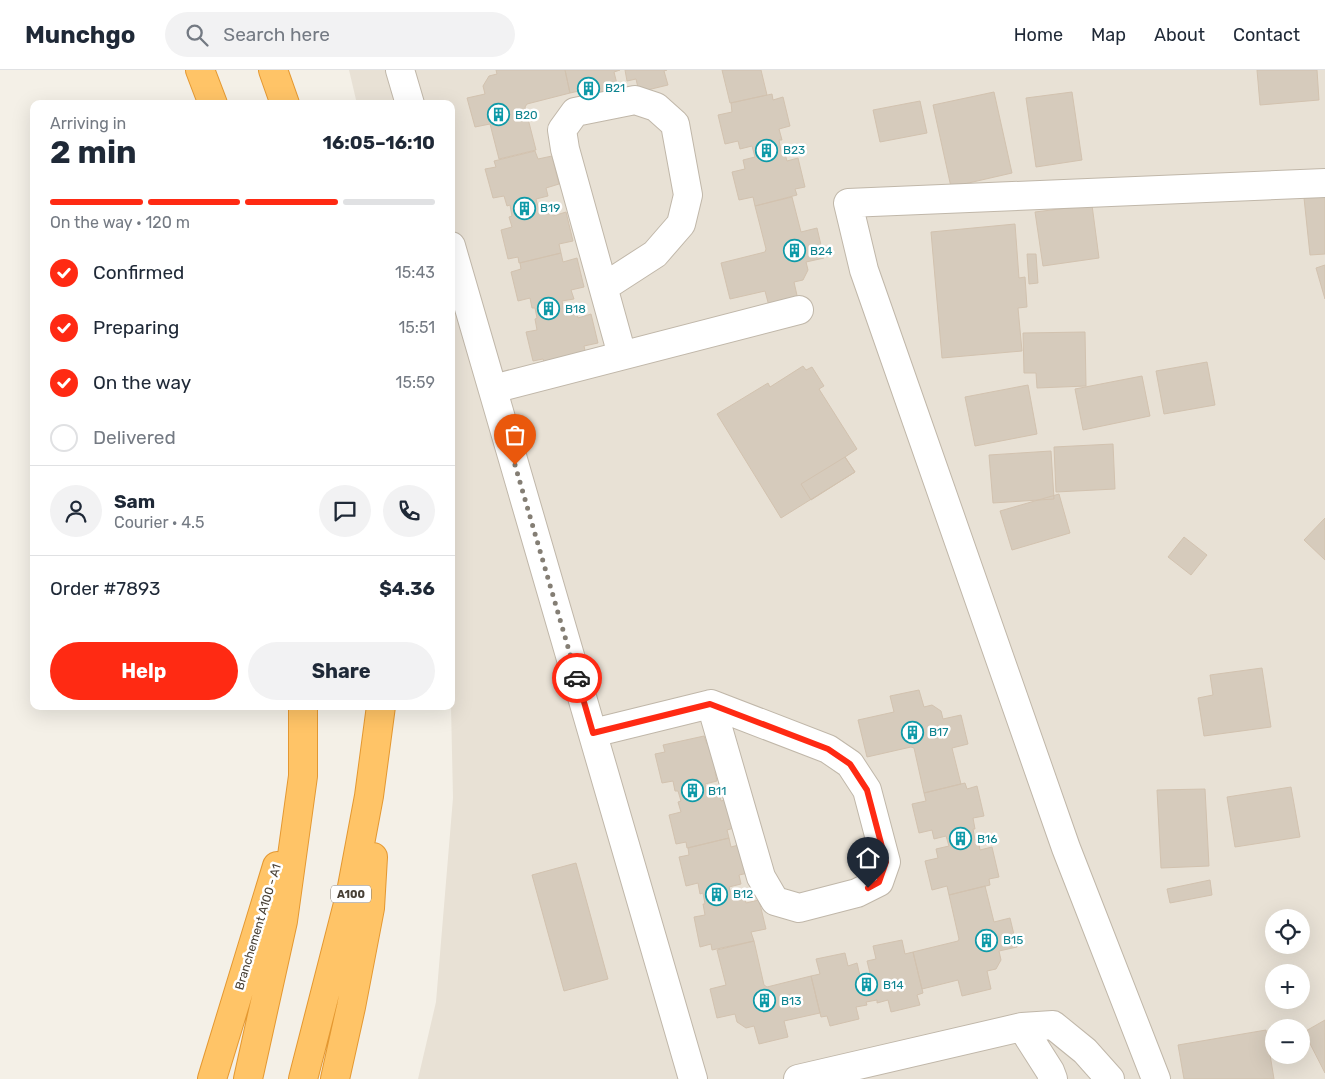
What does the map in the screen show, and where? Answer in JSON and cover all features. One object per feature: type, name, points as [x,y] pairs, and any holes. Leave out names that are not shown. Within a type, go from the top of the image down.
[{"type":"highway","points":[[200,70],[211,100]]},
{"type":"highway","points":[[273,70],[284,100]]},
{"type":"highway","points":[[248,1079],[283,921],[303,776],[303,710]]},
{"type":"highway","name":"A100","points":[[303,1079],[351,892],[369,796],[381,710]]},
{"type":"highway","points":[[335,1079],[370,908],[382,710]]},
{"type":"highway","name":"Branchement A100 - A1","points":[[212,1079],[303,776]]},
{"type":"street","points":[[400,70],[409,100]]},
{"type":"street","points":[[604,287],[655,254],[682,224],[688,195],[676,124],[656,107],[635,100],[575,112],[562,130],[565,149],[622,355]]},
{"type":"street","points":[[1156,1079],[1062,839],[868,279],[848,203],[1325,183]]},
{"type":"street","points":[[455,260],[694,1079]]},
{"type":"street","points":[[493,389],[799,310]]},
{"type":"street","points":[[593,733],[710,704],[828,749],[850,764],[867,790],[886,862],[879,882],[857,893],[799,908],[775,901],[761,877],[710,704]]},
{"type":"street","points":[[798,1079],[1022,1027],[1053,1025],[1085,1051],[1110,1079]]},
{"type":"street","points":[[1022,1027],[1055,1076]]},
{"type":"shaded area","points":[[349,70],[1325,70],[1325,1079],[418,1079],[436,1002],[453,798],[451,710],[455,710],[455,100],[356,100]]},
{"type":"building","name":"B20","points":[[496,70],[565,70],[570,93],[527,104],[525,107],[536,150],[499,159],[490,124],[475,127],[467,98],[485,94],[483,86],[489,76],[497,74]]},
{"type":"building","name":"B21","points":[[565,70],[620,70],[614,72],[617,84],[608,86],[611,99],[583,106],[579,91],[570,93]]},
{"type":"building","name":"B21","points":[[625,70],[667,70],[664,71],[668,85],[639,92],[636,79],[627,81]]},
{"type":"building","points":[[722,70],[761,70],[767,95],[730,103]]},
{"type":"building","points":[[1257,70],[1317,70],[1319,100],[1260,105]]},
{"type":"building","points":[[994,92],[1012,173],[951,187],[933,105]]},
{"type":"building","points":[[1072,92],[1082,160],[1036,167],[1026,98]]},
{"type":"building","name":"B23","points":[[772,94],[773,100],[783,97],[790,126],[779,129],[782,140],[779,140],[781,151],[784,150],[787,161],[798,158],[805,187],[795,189],[797,195],[755,206],[753,197],[739,200],[732,172],[745,169],[743,160],[755,157],[752,146],[740,149],[738,141],[725,144],[718,115],[732,112],[731,103]]},
{"type":"building","points":[[920,101],[927,133],[880,142],[873,110]]},
{"type":"building","name":"B19","points":[[535,151],[538,159],[552,156],[559,184],[546,188],[548,196],[536,199],[539,210],[551,207],[553,216],[566,212],[573,241],[559,244],[561,253],[519,263],[518,257],[508,259],[501,230],[512,227],[509,217],[512,216],[510,205],[507,206],[504,196],[493,198],[485,169],[496,167],[494,161]]},
{"type":"building","points":[[1322,191],[1325,191],[1325,254],[1310,255],[1304,198],[1322,197]]},
{"type":"building","name":"B24","points":[[792,197],[801,232],[817,228],[824,258],[806,262],[808,270],[803,280],[794,282],[798,300],[769,306],[765,291],[730,299],[721,263],[765,252],[766,249],[755,206]]},
{"type":"building","points":[[1092,205],[1099,258],[1043,266],[1035,212]]},
{"type":"building","points":[[1015,224],[1019,278],[1025,277],[1027,307],[1018,308],[1022,351],[942,358],[931,232]]},
{"type":"building","name":"B18","points":[[561,253],[563,262],[577,258],[584,287],[571,290],[574,299],[562,301],[564,312],[576,309],[578,318],[591,314],[598,343],[584,346],[586,355],[545,365],[543,359],[533,361],[526,332],[537,330],[535,308],[532,308],[530,298],[518,301],[511,272],[521,269],[520,263]]},
{"type":"building","points":[[1027,254],[1036,254],[1038,283],[1029,284]]},
{"type":"building","points":[[1325,265],[1325,299],[1316,268]]},
{"type":"building","points":[[1085,332],[1086,386],[1037,388],[1036,373],[1024,373],[1023,333]]},
{"type":"building","points":[[1207,362],[1215,405],[1164,414],[1156,371]]},
{"type":"building","points":[[803,366],[806,370],[812,367],[824,386],[819,389],[857,449],[845,457],[855,472],[781,518],[717,414],[768,383],[770,387]]},
{"type":"building","points":[[1142,376],[1150,416],[1083,430],[1075,389]]},
{"type":"building","points":[[1028,385],[1037,434],[975,446],[965,397]]},
{"type":"building","points":[[1113,444],[1115,489],[1056,492],[1054,447]]},
{"type":"building","points":[[1051,451],[1054,499],[993,503],[989,455]]},
{"type":"building","points":[[845,457],[855,472],[811,500],[801,484]]},
{"type":"building","points":[[1059,494],[1070,533],[1012,550],[1000,511]]},
{"type":"building","points":[[1325,518],[1325,560],[1304,540]]},
{"type":"building","points":[[1184,537],[1207,555],[1191,575],[1168,557]]},
{"type":"building","points":[[1262,668],[1271,727],[1204,736],[1198,698],[1213,695],[1210,675]]},
{"type":"building","name":"B17","points":[[919,690],[924,707],[932,705],[941,711],[943,719],[961,715],[968,744],[952,748],[961,784],[924,793],[914,748],[911,747],[867,757],[858,720],[894,712],[890,696]]},
{"type":"building","name":"B11","points":[[704,736],[707,744],[721,741],[728,770],[715,772],[717,781],[705,784],[707,795],[719,792],[721,801],[734,797],[741,826],[727,830],[729,838],[687,848],[686,842],[676,844],[669,815],[681,812],[678,802],[681,801],[678,791],[675,791],[673,781],[662,783],[655,754],[665,752],[663,745]]},
{"type":"building","name":"B16","points":[[965,783],[967,789],[977,786],[984,816],[973,818],[975,840],[978,839],[980,850],[992,847],[999,877],[989,879],[990,885],[949,895],[947,886],[932,890],[925,861],[938,858],[936,849],[949,846],[946,836],[934,839],[932,830],[919,833],[912,804],[926,801],[924,793]]},
{"type":"building","points":[[1291,787],[1300,837],[1235,847],[1227,797]]},
{"type":"building","points":[[1205,789],[1209,866],[1161,868],[1157,790]]},
{"type":"building","name":"B12","points":[[729,838],[731,847],[746,843],[753,872],[739,875],[741,884],[729,887],[732,897],[744,895],[746,903],[759,900],[766,929],[751,932],[754,941],[712,950],[711,944],[700,947],[694,917],[705,915],[703,893],[700,894],[698,883],[686,886],[679,857],[689,855],[688,848]]},
{"type":"building","points":[[576,863],[608,979],[564,991],[532,875]]},
{"type":"building","points":[[1210,880],[1212,895],[1170,903],[1167,889]]},
{"type":"building","name":"B15","points":[[985,886],[994,922],[1010,918],[1017,947],[999,951],[1001,960],[996,969],[987,971],[991,989],[962,996],[958,980],[922,989],[913,952],[958,941],[949,895]]},
{"type":"building","name":"B14","points":[[902,940],[905,954],[913,952],[923,993],[917,995],[920,1005],[891,1012],[888,1000],[877,1003],[877,1000],[866,1002],[867,1005],[856,1007],[859,1019],[830,1026],[827,1016],[821,1017],[811,976],[820,974],[816,959],[845,953],[848,966],[857,963],[860,976],[870,973],[867,961],[876,959],[873,946]]},
{"type":"building","name":"B13","points":[[754,941],[764,985],[767,987],[811,976],[820,1013],[784,1021],[788,1037],[759,1044],[754,1026],[746,1028],[737,1022],[735,1014],[717,1018],[710,989],[726,985],[717,950]]},
{"type":"building","points":[[1325,1020],[1325,1073],[1310,1044],[1310,1029]]},
{"type":"building","points":[[1265,1030],[1265,1064],[1272,1064],[1274,1079],[1184,1079],[1178,1045]]},
{"type":"way so far","points":[[515,465],[577,678]]},
{"type":"place","name":"B21","points":[[589,88]]},
{"type":"place","name":"B20","points":[[499,115]]},
{"type":"place","name":"B23","points":[[767,150]]},
{"type":"place","name":"B19","points":[[524,208]]},
{"type":"place","name":"B24","points":[[794,251]]},
{"type":"place","name":"B18","points":[[549,309]]},
{"type":"place","name":"B17","points":[[913,732]]},
{"type":"place","name":"B11","points":[[692,791]]},
{"type":"place","name":"B16","points":[[961,839]]},
{"type":"place","name":"B12","points":[[717,894]]},
{"type":"place","name":"B15","points":[[987,940]]},
{"type":"place","name":"B14","points":[[867,985]]},
{"type":"place","name":"B13","points":[[765,1001]]},
{"type":"route","points":[[577,678],[593,733],[710,704],[828,749],[850,764],[867,790],[886,862],[879,882],[868,888]]}]
